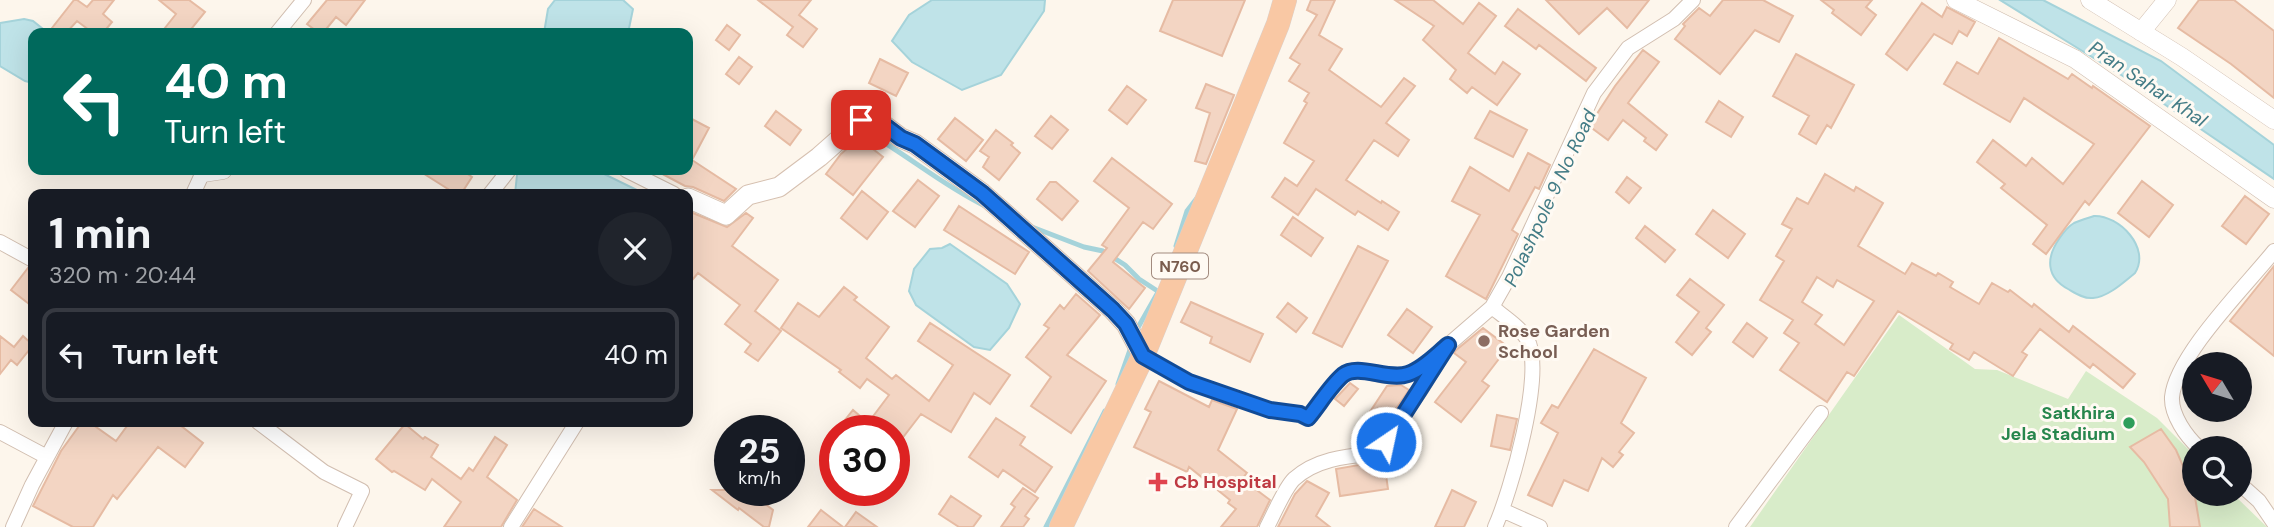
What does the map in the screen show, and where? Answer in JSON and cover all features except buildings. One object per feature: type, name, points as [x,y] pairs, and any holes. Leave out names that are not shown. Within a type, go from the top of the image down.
[{"type":"highway","name":"N760","points":[[1061,527],[1143,356],[1285,0]]},
{"type":"main road","points":[[693,200],[726,215],[748,195],[779,187],[861,120],[877,120],[982,193],[1016,223],[1113,310],[1126,324],[1143,356]]},
{"type":"street","points":[[281,28],[304,0]]},
{"type":"street","points":[[1143,356],[1189,382],[1270,410],[1300,414],[1308,418],[1345,374],[1359,370],[1388,377],[1408,374],[1425,365],[1492,307],[1509,277],[1594,93],[1628,48],[1674,19],[1693,0]]},
{"type":"street","points":[[1956,0],[2075,59],[2274,199]]},
{"type":"street","points":[[2090,0],[2182,57],[2274,120]]},
{"type":"street","points":[[2141,32],[2167,0]]},
{"type":"street","points":[[494,189],[505,175]]},
{"type":"street","points":[[636,175],[664,189]]},
{"type":"street","points":[[0,242],[28,257]]},
{"type":"street","points":[[2190,436],[2174,411],[2172,396],[2179,374],[2203,334],[2274,251]]},
{"type":"street","points":[[1492,307],[1527,338],[1532,351],[1532,378],[1527,415],[1518,456],[1495,527]]},
{"type":"street","points":[[1267,527],[1293,480],[1321,463],[1377,453],[1448,345]]},
{"type":"street","points":[[1736,527],[1821,413]]},
{"type":"street","points":[[13,527],[63,427]]},
{"type":"street","points":[[265,427],[324,472],[362,491],[345,527]]},
{"type":"street","points":[[511,527],[574,427]]},
{"type":"street","points":[[0,432],[47,457]]},
{"type":"street","points":[[2252,495],[2274,523]]},
{"type":"street","points":[[1502,510],[1540,527]]},
{"type":"green space","points":[[1899,315],[1975,369],[1997,370],[2068,399],[2086,371],[2157,418],[2182,443],[2182,464],[2176,450],[2161,429],[2131,447],[2168,499],[2170,527],[1750,527]]},
{"type":"green space","points":[[2197,506],[2245,506],[2267,527],[2200,527]]},
{"type":"water","points":[[555,0],[623,0],[633,9],[629,28],[545,28],[548,9]]},
{"type":"water","points":[[932,0],[1045,0],[1044,11],[1001,75],[962,90],[912,62],[892,41],[909,15]]},
{"type":"water","name":"Pran Sahar Khal","points":[[2000,0],[2043,0],[2161,61],[2274,145],[2274,179],[2126,78]]},
{"type":"water","points":[[24,19],[33,21],[42,28],[28,28],[28,82],[0,66],[0,23]]},
{"type":"water","points":[[517,175],[606,175],[635,189],[516,189]]},
{"type":"water","points":[[2094,216],[2113,221],[2130,235],[2139,253],[2139,263],[2135,273],[2116,288],[2099,297],[2090,298],[2077,294],[2055,279],[2050,260],[2055,246],[2067,228]]},
{"type":"water","points":[[950,244],[1007,284],[1020,304],[1009,328],[990,350],[974,347],[916,305],[909,291],[914,269],[930,249]]},
{"type":"waterway","points":[[860,128],[985,206]]},
{"type":"waterway","points":[[1176,246],[1187,211],[1197,198]]},
{"type":"waterway","points":[[1032,227],[1084,247],[1103,251],[1159,292]]},
{"type":"waterway","points":[[1136,331],[1157,294]]},
{"type":"waterway","points":[[1118,384],[1131,347]]},
{"type":"waterway","points":[[1046,527],[1105,411]]},
{"type":"place","name":"Rose Garden School","points":[[1484,341]]},
{"type":"place","name":"Satkhira Jela Stadium","points":[[2129,423]]},
{"type":"place","name":"Cb Hospital","points":[[1158,482]]},
{"type":"route","points":[[861,120],[877,120],[982,193],[1113,310],[1126,324],[1143,356],[1189,382],[1270,410],[1300,414],[1308,418],[1345,374],[1359,370],[1388,377],[1408,374],[1425,365],[1448,345],[1386,442]]},
{"type":"water label","name":"Polashpole 9 No Road","points":[[1550,198]]}]
